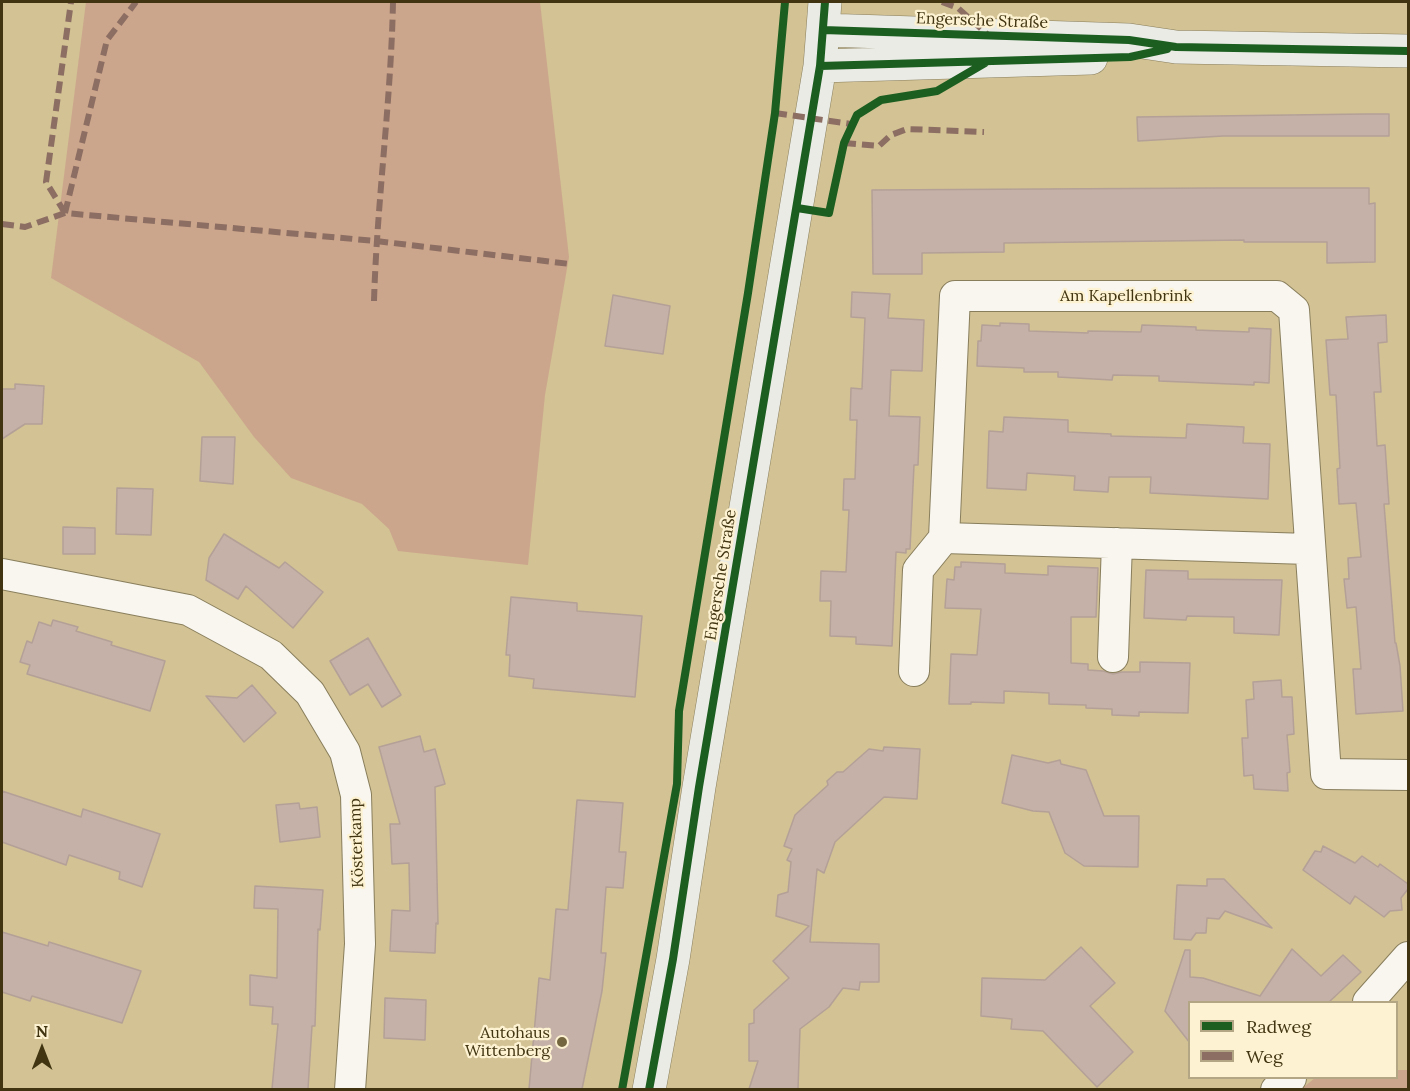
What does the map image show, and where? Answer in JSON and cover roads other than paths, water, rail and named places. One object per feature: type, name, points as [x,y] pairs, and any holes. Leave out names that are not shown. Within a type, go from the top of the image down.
[{"type":"main road","name":"Engersche Straße","points":[[649,1089],[675,948],[699,787],[820,66],[824,16],[1176,47],[1408,51]]},
{"type":"main road","name":"Engersche Straße","points":[[820,66],[1130,57],[1176,47]]},
{"type":"street","name":"Am Kapellenbrink","points":[[944,538],[955,296],[1277,296],[1294,309],[1326,774],[1408,775]]},
{"type":"street","points":[[914,671],[918,570],[944,538],[1309,549]]},
{"type":"street","points":[[1113,657],[1117,543]]},
{"type":"street","name":"Kösterkamp","points":[[2,574],[188,610],[271,656],[310,693],[345,752],[356,795],[360,944],[350,1089]]},
{"type":"street","points":[[1369,1001],[1408,957]]},
{"type":"street","points":[[1276,1089],[1288,1079]]},
{"type":"place","name":"Autohaus Wittenberg","points":[[562,1042]]}]
